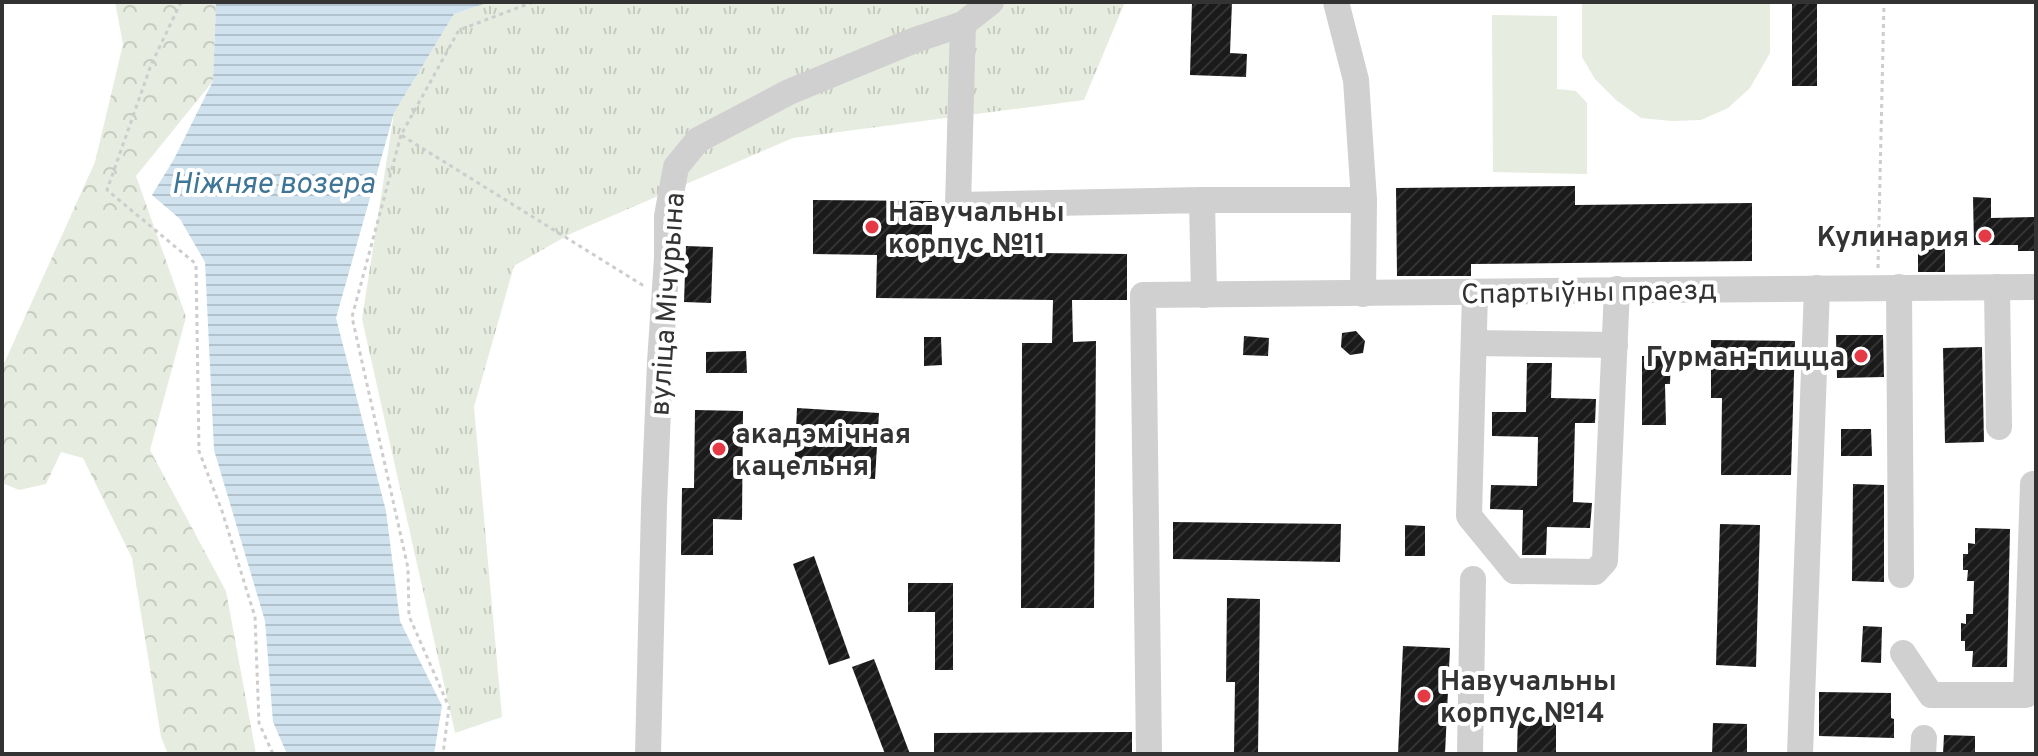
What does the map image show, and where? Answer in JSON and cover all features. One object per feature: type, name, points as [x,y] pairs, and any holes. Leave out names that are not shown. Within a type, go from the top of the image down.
[{"type":"street","name":"вуліца Мічурына","points":[[648,754],[654,506],[667,216],[676,167],[698,140],[789,92],[915,40],[963,24],[991,2]]},
{"type":"street","points":[[1336,2],[1356,80],[1364,200],[1363,294]]},
{"type":"street","points":[[963,24],[958,205],[1364,200]]},
{"type":"street","points":[[1202,200],[1204,295]]},
{"type":"street","points":[[1997,287],[1999,427]]},
{"type":"street","name":"Спартыўны праезд","points":[[1149,754],[1143,295],[2036,287]]},
{"type":"street","points":[[1800,754],[1817,288]]},
{"type":"street","points":[[1889,288],[1901,575]]},
{"type":"street","points":[[1475,292],[1469,516],[1514,571],[1595,572],[1605,561],[1617,289]]},
{"type":"street","points":[[1474,343],[1615,345]]},
{"type":"street","points":[[1903,653],[1931,695],[2026,695],[2033,574],[2033,484]]},
{"type":"street","points":[[1470,754],[1473,579]]},
{"type":"path","points":[[181,2],[151,65],[107,190],[196,264],[199,451],[222,511],[255,617],[259,723],[273,754]]},
{"type":"path","points":[[443,754],[449,707],[409,616],[408,568],[352,317],[401,135],[459,30],[533,2]]},
{"type":"path","points":[[1884,2],[1889,288]]},
{"type":"path","points":[[401,135],[664,298]]},
{"type":"green space","points":[[115,2],[216,2],[213,81],[136,176],[186,317],[150,450],[226,591],[256,754],[168,754],[161,737],[132,558],[83,458],[61,452],[46,484],[19,490],[2,483],[2,368],[95,162],[123,44]]},
{"type":"green space","points":[[490,2],[1125,2],[1084,100],[793,138],[570,234],[514,266],[474,407],[502,717],[455,733],[362,319],[394,113],[454,14]]},
{"type":"green space","points":[[1582,2],[1770,2],[1770,53],[1750,88],[1728,108],[1701,120],[1641,118],[1616,100],[1595,79],[1582,57]]},
{"type":"green space","points":[[1492,15],[1557,16],[1557,89],[1576,91],[1587,103],[1587,174],[1493,172]]},
{"type":"water","name":"Ніжняе возера","points":[[216,2],[490,2],[454,14],[394,113],[336,318],[386,511],[400,621],[442,706],[434,754],[287,754],[273,722],[265,621],[214,450],[205,262],[180,219],[152,195],[174,159],[213,81]]},
{"type":"building","points":[[1192,2],[1232,2],[1230,53],[1247,54],[1246,77],[1190,75]]},
{"type":"building","points":[[1792,2],[1817,2],[1817,86],[1792,86]]},
{"type":"building","points":[[1575,186],[1575,205],[1752,203],[1752,261],[1471,264],[1471,276],[1397,276],[1396,188]]},
{"type":"building","points":[[1973,197],[1991,198],[1991,218],[2036,217],[2036,251],[2018,251],[2018,245],[1974,245]]},
{"type":"building","points":[[813,200],[932,201],[932,252],[1127,254],[1127,300],[1072,300],[1073,342],[1096,341],[1094,608],[1021,608],[1022,343],[1052,343],[1053,300],[876,298],[877,255],[813,254]]},
{"type":"building","points":[[1918,244],[1945,244],[1945,272],[1918,272]]},
{"type":"building","points":[[686,246],[713,247],[711,303],[684,302]]},
{"type":"building","points":[[1356,331],[1365,341],[1363,353],[1350,355],[1341,347],[1342,333]]},
{"type":"building","name":"Гурман-пицца","points":[[1836,335],[1883,335],[1884,377],[1837,378]]},
{"type":"building","points":[[1244,336],[1269,338],[1268,356],[1243,355]]},
{"type":"building","points":[[924,337],[941,337],[942,365],[924,366]]},
{"type":"building","points":[[1711,340],[1795,341],[1791,475],[1721,475],[1722,398],[1711,398]]},
{"type":"building","points":[[1982,347],[1984,442],[1945,443],[1943,348]]},
{"type":"building","points":[[746,351],[747,373],[706,373],[706,352]]},
{"type":"building","points":[[1642,356],[1671,356],[1670,384],[1665,384],[1666,425],[1642,425]]},
{"type":"building","points":[[1527,363],[1552,363],[1551,398],[1596,399],[1595,423],[1575,423],[1573,502],[1592,503],[1590,528],[1547,527],[1546,555],[1522,555],[1523,510],[1490,509],[1491,485],[1537,486],[1538,437],[1492,436],[1492,412],[1526,412]]},
{"type":"building","points":[[797,408],[879,413],[875,479],[794,474]]},
{"type":"building","name":"акадэмічная кацельня","points":[[695,410],[743,411],[742,520],[713,519],[713,555],[681,555],[682,488],[694,488]]},
{"type":"building","points":[[1841,429],[1871,429],[1872,456],[1841,456]]},
{"type":"building","points":[[1853,484],[1884,485],[1884,582],[1852,581]]},
{"type":"building","points":[[1173,522],[1341,524],[1340,562],[1173,559]]},
{"type":"building","points":[[1720,524],[1760,525],[1756,667],[1716,665]]},
{"type":"building","points":[[1405,525],[1425,526],[1425,556],[1405,556]]},
{"type":"building","points":[[1975,528],[2010,529],[2007,667],[1972,667],[1973,651],[1965,651],[1965,641],[1961,641],[1961,623],[1966,624],[1966,614],[1973,614],[1974,581],[1967,581],[1968,570],[1963,570],[1963,554],[1968,554],[1968,543],[1975,544]]},
{"type":"building","points":[[814,556],[850,658],[829,665],[793,564]]},
{"type":"building","points":[[908,583],[953,583],[953,670],[935,670],[935,612],[908,612]]},
{"type":"building","points":[[1227,598],[1260,599],[1258,754],[1234,754],[1235,682],[1226,682]]},
{"type":"building","points":[[1863,626],[1882,627],[1881,663],[1861,662]]},
{"type":"building","name":"Навучальны корпус №14","points":[[1403,646],[1450,648],[1445,754],[1398,754]]},
{"type":"building","points":[[874,659],[910,754],[885,754],[852,667]]},
{"type":"building","points":[[1819,692],[1891,693],[1894,738],[1819,736]]},
{"type":"building","points":[[1518,716],[1556,717],[1556,754],[1517,754]]},
{"type":"building","points":[[1713,723],[1747,724],[1747,754],[1712,754]]},
{"type":"building","points":[[1132,732],[1132,754],[934,754],[934,733]]},
{"type":"building","points":[[1944,735],[1975,736],[1975,754],[1943,754]]},
{"type":"place","name":"Навучальны корпус №11","points":[[872,227]]},
{"type":"place","name":"Кулинария","points":[[1985,236]]},
{"type":"place","name":"Гурман-пицца","points":[[1861,356]]},
{"type":"place","name":"акадэмічная кацельня","points":[[719,449]]},
{"type":"place","name":"Навучальны корпус №14","points":[[1424,696]]}]
